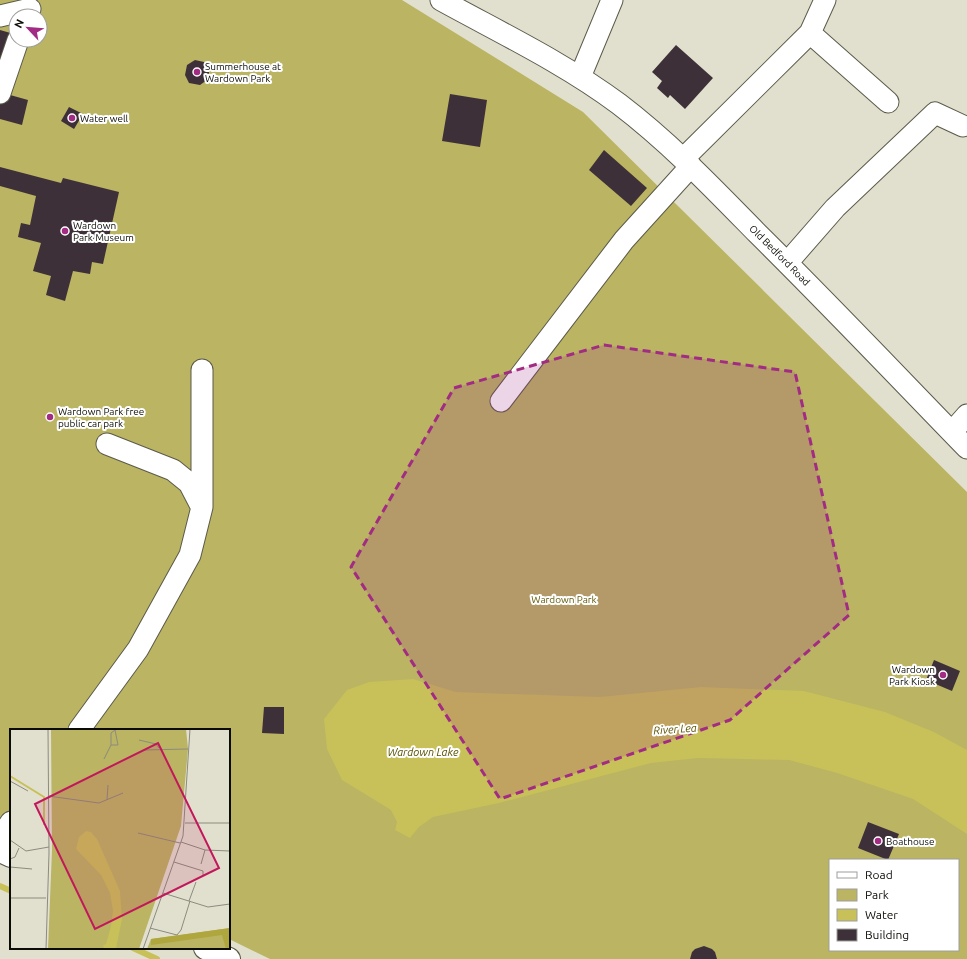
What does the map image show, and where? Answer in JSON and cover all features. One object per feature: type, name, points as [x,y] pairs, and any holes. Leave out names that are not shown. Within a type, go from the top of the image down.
[{"type":"highway","points":[[0,851],[10,856]]},
{"type":"highway","points":[[207,949],[229,959]]},
{"type":"street","name":"Old Bedford Road","points":[[441,0],[580,77],[652,130],[687,162],[967,448]]},
{"type":"street","points":[[580,77],[612,0]]},
{"type":"street","points":[[501,401],[624,240],[687,162],[810,33],[824,0]]},
{"type":"street","points":[[810,33],[888,102]]},
{"type":"street","points":[[0,93],[15,48]]},
{"type":"street","points":[[787,263],[835,208],[935,113],[963,126]]},
{"type":"street","points":[[81,729],[138,649],[190,555],[202,507],[202,370]]},
{"type":"street","points":[[952,432],[967,415]]},
{"type":"street","points":[[107,444],[173,470],[189,483],[202,507]]},
{"type":"street","points":[[0,838],[10,823]]},
{"type":"highlighted area","points":[[604,345],[795,372],[849,615],[730,720],[500,799],[351,567],[454,388]]},
{"type":"green space","name":"Wardown Park","points":[[0,0],[402,0],[583,112],[967,492],[967,959],[270,959],[230,939],[230,729],[10,729],[10,836],[0,831]]},
{"type":"water","name":"Wardown Lake","points":[[413,679],[456,692],[600,697],[701,687],[804,691],[885,712],[934,732],[967,750],[967,834],[913,799],[837,773],[789,760],[698,758],[651,763],[499,803],[433,817],[419,827],[410,838],[395,830],[397,822],[391,810],[342,780],[327,749],[324,719],[347,690],[369,682]]},
{"type":"building","points":[[0,30],[8,32],[9,48],[0,73]]},
{"type":"building","points":[[676,45],[713,78],[685,109],[670,95],[668,98],[657,88],[662,81],[652,72]]},
{"type":"building","name":"Summerhouse at Wardown Park","points":[[195,60],[204,62],[210,69],[207,80],[200,85],[189,83],[185,75],[187,65]]},
{"type":"building","points":[[3,93],[28,100],[22,125],[0,119],[0,104]]},
{"type":"building","points":[[450,94],[487,100],[480,147],[442,141]]},
{"type":"building","name":"Water well","points":[[69,107],[83,114],[74,129],[61,121]]},
{"type":"building","points":[[604,150],[647,188],[631,206],[589,170]]},
{"type":"building","name":"Wardown Park Museum","points":[[0,167],[61,183],[63,178],[119,192],[103,264],[92,262],[90,274],[73,271],[65,301],[46,295],[51,276],[33,271],[41,243],[18,237],[21,223],[30,225],[36,196],[0,186]]},
{"type":"building","name":"Wardown Park Kiosk","points":[[934,660],[960,671],[952,691],[926,680]]},
{"type":"building","points":[[264,707],[284,707],[284,734],[262,733]]},
{"type":"building","name":"Boathouse","points":[[868,822],[899,834],[888,859],[858,848]]},
{"type":"building","points":[[704,946],[715,952],[717,959],[690,959],[692,952],[695,949]]},
{"type":"waterway","name":"River Lea","points":[[0,886],[10,891]]},
{"type":"waterway","name":"River Lea","points":[[135,949],[157,959]]},
{"type":"place","name":"Summerhouse at Wardown Park","points":[[197,72]]},
{"type":"place","name":"Water well","points":[[72,118]]},
{"type":"place","name":"Wardown Park Museum","points":[[65,231]]},
{"type":"place","name":"Wardown Park free public car park","points":[[50,417]]},
{"type":"place","name":"Wardown Park Kiosk","points":[[943,675]]},
{"type":"place","name":"Boathouse","points":[[878,841]]}]
